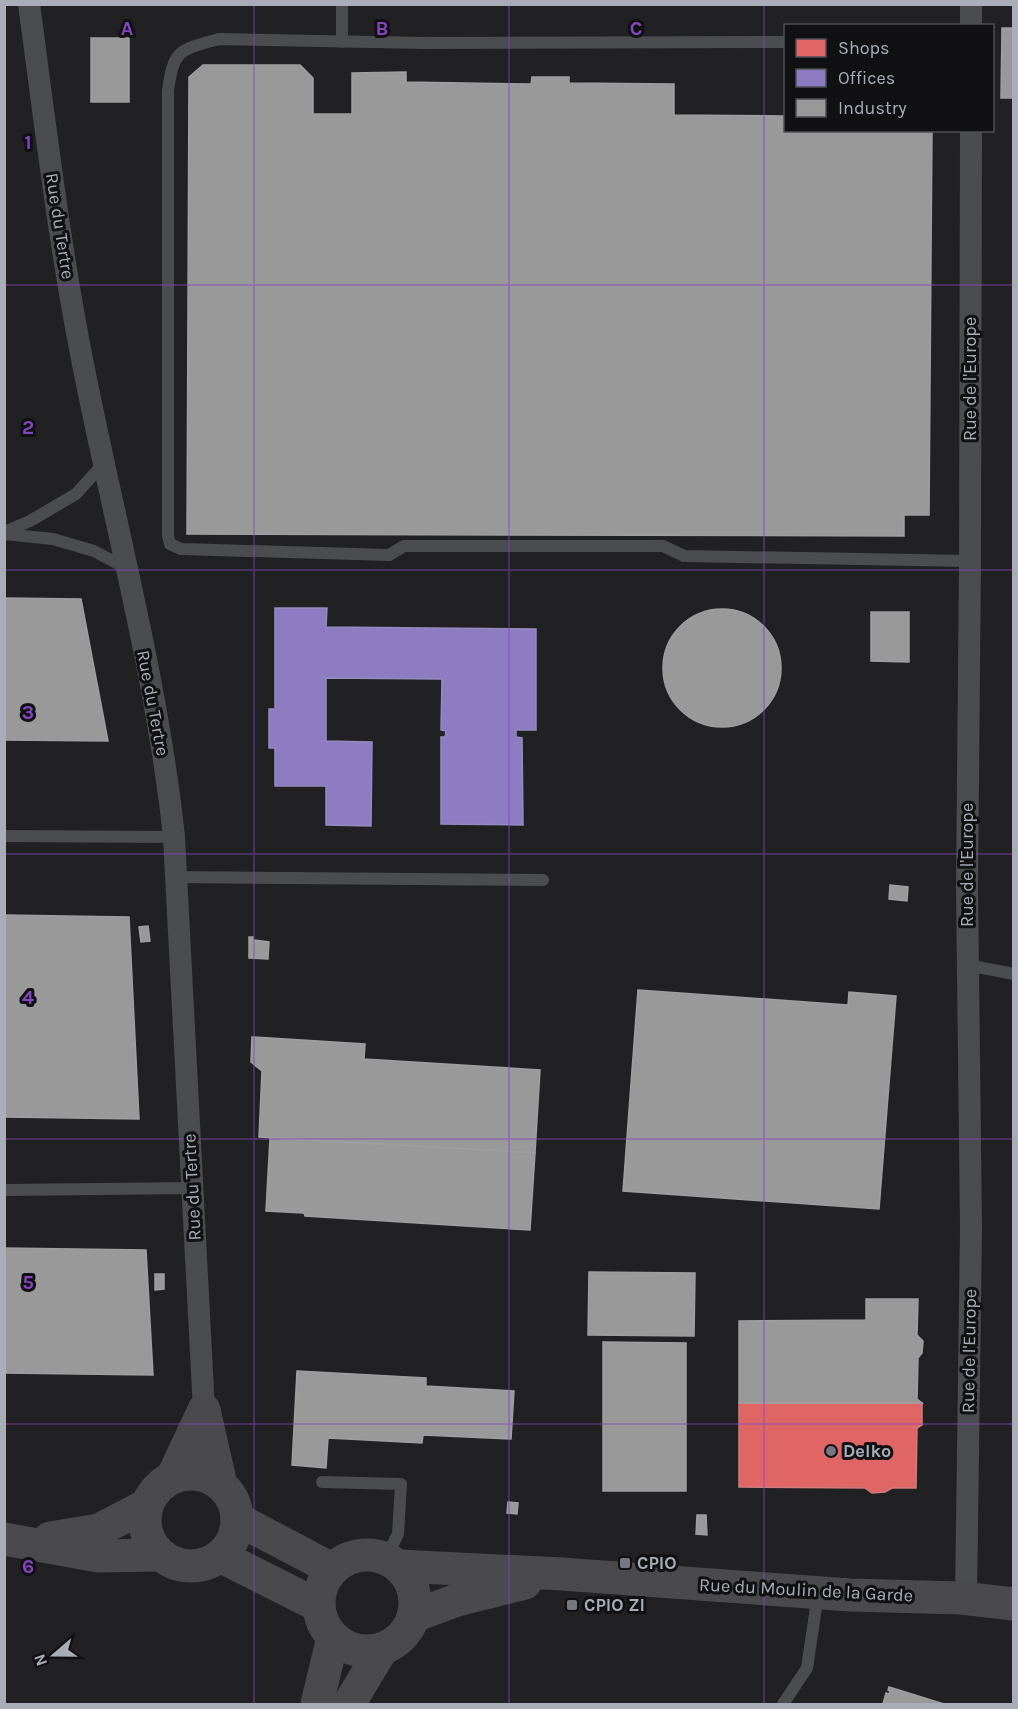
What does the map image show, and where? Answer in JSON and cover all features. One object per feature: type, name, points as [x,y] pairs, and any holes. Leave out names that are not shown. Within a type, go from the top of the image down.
[{"type":"main road","points":[[172,1478],[204,1410]]},
{"type":"main road","points":[[204,1410],[221,1485]]},
{"type":"main road","points":[[184,1474],[198,1474],[221,1485],[236,1506],[236,1533],[230,1546],[220,1556],[206,1563],[191,1566],[175,1563],[162,1555],[152,1545],[145,1519],[147,1505],[161,1485],[184,1474]]},
{"type":"main road","points":[[13,1541],[99,1530],[147,1505]]},
{"type":"main road","points":[[237,1519],[332,1569]]},
{"type":"main road","points":[[13,1541],[98,1556],[162,1555]]},
{"type":"main road","points":[[372,1554],[392,1562],[408,1576],[413,1589],[414,1616],[407,1630],[396,1641],[382,1648],[369,1651],[356,1650],[344,1645],[333,1637],[321,1617],[319,1606],[322,1586],[332,1569],[344,1560],[357,1555],[372,1554]]},
{"type":"main road","points":[[220,1556],[319,1606]]},
{"type":"main road","name":"Rue du Moulin de la Garde","points":[[392,1562],[819,1593],[961,1598],[1014,1604]]},
{"type":"main road","points":[[414,1616],[457,1599],[562,1574]]},
{"type":"main road","points":[[316,1704],[333,1637]]},
{"type":"main road","points":[[349,1704],[382,1648]]},
{"type":"street","name":"Rue du Tertre","points":[[29,4],[68,278],[82,359],[168,778],[174,837],[204,1410]]},
{"type":"street","points":[[971,4],[971,24]]},
{"type":"street","name":"Rue de l'Europe","points":[[966,1600],[970,1228],[968,965],[971,132]]},
{"type":"lane","points":[[342,4],[342,42]]},
{"type":"lane","points":[[784,42],[342,42],[219,39],[180,53],[171,67],[168,91],[168,536],[170,544],[181,549],[389,555],[404,546],[663,546],[684,556],[970,561]]},
{"type":"lane","points":[[4,533],[30,521],[76,494],[104,464]]},
{"type":"lane","points":[[4,533],[63,542],[94,551],[126,568]]},
{"type":"lane","points":[[4,836],[174,837]]},
{"type":"lane","points":[[176,877],[543,880]]},
{"type":"lane","points":[[968,965],[1014,974]]},
{"type":"lane","points":[[4,1190],[192,1188]]},
{"type":"lane","points":[[322,1482],[401,1484],[398,1534],[392,1562]]},
{"type":"lane","points":[[783,1704],[807,1668],[819,1593]]},
{"type":"shaded area","points":[[5,5],[1013,5],[1013,1704],[5,1704]]},
{"type":"building: Shops","points":[[739,1403],[922,1403],[922,1425],[917,1428],[916,1488],[892,1488],[885,1492],[872,1493],[865,1488],[739,1487]]},
{"type":"building: Offices","points":[[275,608],[327,608],[326,627],[536,629],[536,730],[516,730],[516,737],[522,738],[523,825],[441,824],[441,737],[445,737],[446,731],[441,730],[442,679],[326,678],[326,741],[372,742],[371,826],[326,825],[326,786],[275,786],[275,748],[269,748],[269,709],[275,709]]},
{"type":"building: Industry","points":[[1002,28],[1014,28],[1014,98],[1001,98]]},
{"type":"building: Industry","points":[[91,38],[129,38],[129,102],[91,102]]},
{"type":"building: Industry","points":[[203,65],[300,65],[313,78],[313,114],[352,114],[352,73],[406,72],[406,82],[531,84],[532,77],[569,77],[569,83],[674,84],[674,115],[784,116],[784,132],[932,132],[929,515],[904,515],[904,536],[187,534],[189,77]]},
{"type":"building: Industry","points":[[4,598],[81,599],[108,741],[4,740]]},
{"type":"building: Industry","points":[[722,609],[733,610],[755,619],[771,635],[780,657],[780,679],[771,701],[755,717],[733,726],[722,727],[711,726],[689,717],[673,701],[664,679],[663,668],[664,657],[673,635],[689,619],[711,610]]},
{"type":"building: Industry","points":[[871,612],[909,612],[909,662],[871,661]]},
{"type":"building: Industry","points":[[890,885],[908,887],[907,901],[889,899]]},
{"type":"building: Industry","points":[[4,915],[129,917],[139,1119],[4,1117]]},
{"type":"building: Industry","points":[[148,926],[150,941],[141,942],[139,927]]},
{"type":"building: Industry","points":[[249,937],[253,937],[253,940],[269,942],[268,959],[249,958]]},
{"type":"building: Industry","points":[[638,990],[848,1005],[849,992],[896,996],[879,1209],[623,1191]]},
{"type":"building: Industry","points":[[252,1037],[365,1044],[364,1059],[540,1070],[535,1153],[259,1137],[262,1071],[251,1062]]},
{"type":"building: Industry","points":[[270,1138],[535,1153],[530,1230],[305,1216],[304,1213],[266,1211]]},
{"type":"building: Industry","points":[[4,1248],[146,1250],[153,1375],[4,1373]]},
{"type":"building: Industry","points":[[589,1272],[695,1273],[694,1336],[588,1335]]},
{"type":"building: Industry","points":[[155,1274],[164,1274],[164,1289],[155,1290]]},
{"type":"building: Industry","points":[[866,1299],[918,1299],[917,1335],[923,1341],[922,1353],[918,1358],[917,1399],[922,1403],[739,1403],[739,1321],[866,1320]]},
{"type":"building: Industry","points":[[603,1342],[686,1343],[686,1491],[603,1491]]},
{"type":"building: Industry","points":[[297,1371],[426,1378],[426,1386],[514,1391],[511,1439],[423,1435],[422,1443],[328,1438],[326,1468],[292,1465]]},
{"type":"building: Industry","points":[[508,1502],[518,1503],[517,1514],[507,1513]]},
{"type":"building: Industry","points":[[697,1515],[706,1515],[707,1535],[696,1534]]},
{"type":"building: Industry","points":[[889,1687],[944,1704],[883,1704],[886,1693],[889,1694]]},
{"type":"place","name":"Delko","points":[[831,1451]]},
{"type":"place","name":"CPIO","points":[[625,1563]]},
{"type":"place","name":"CPIO ZI","points":[[572,1605]]}]
